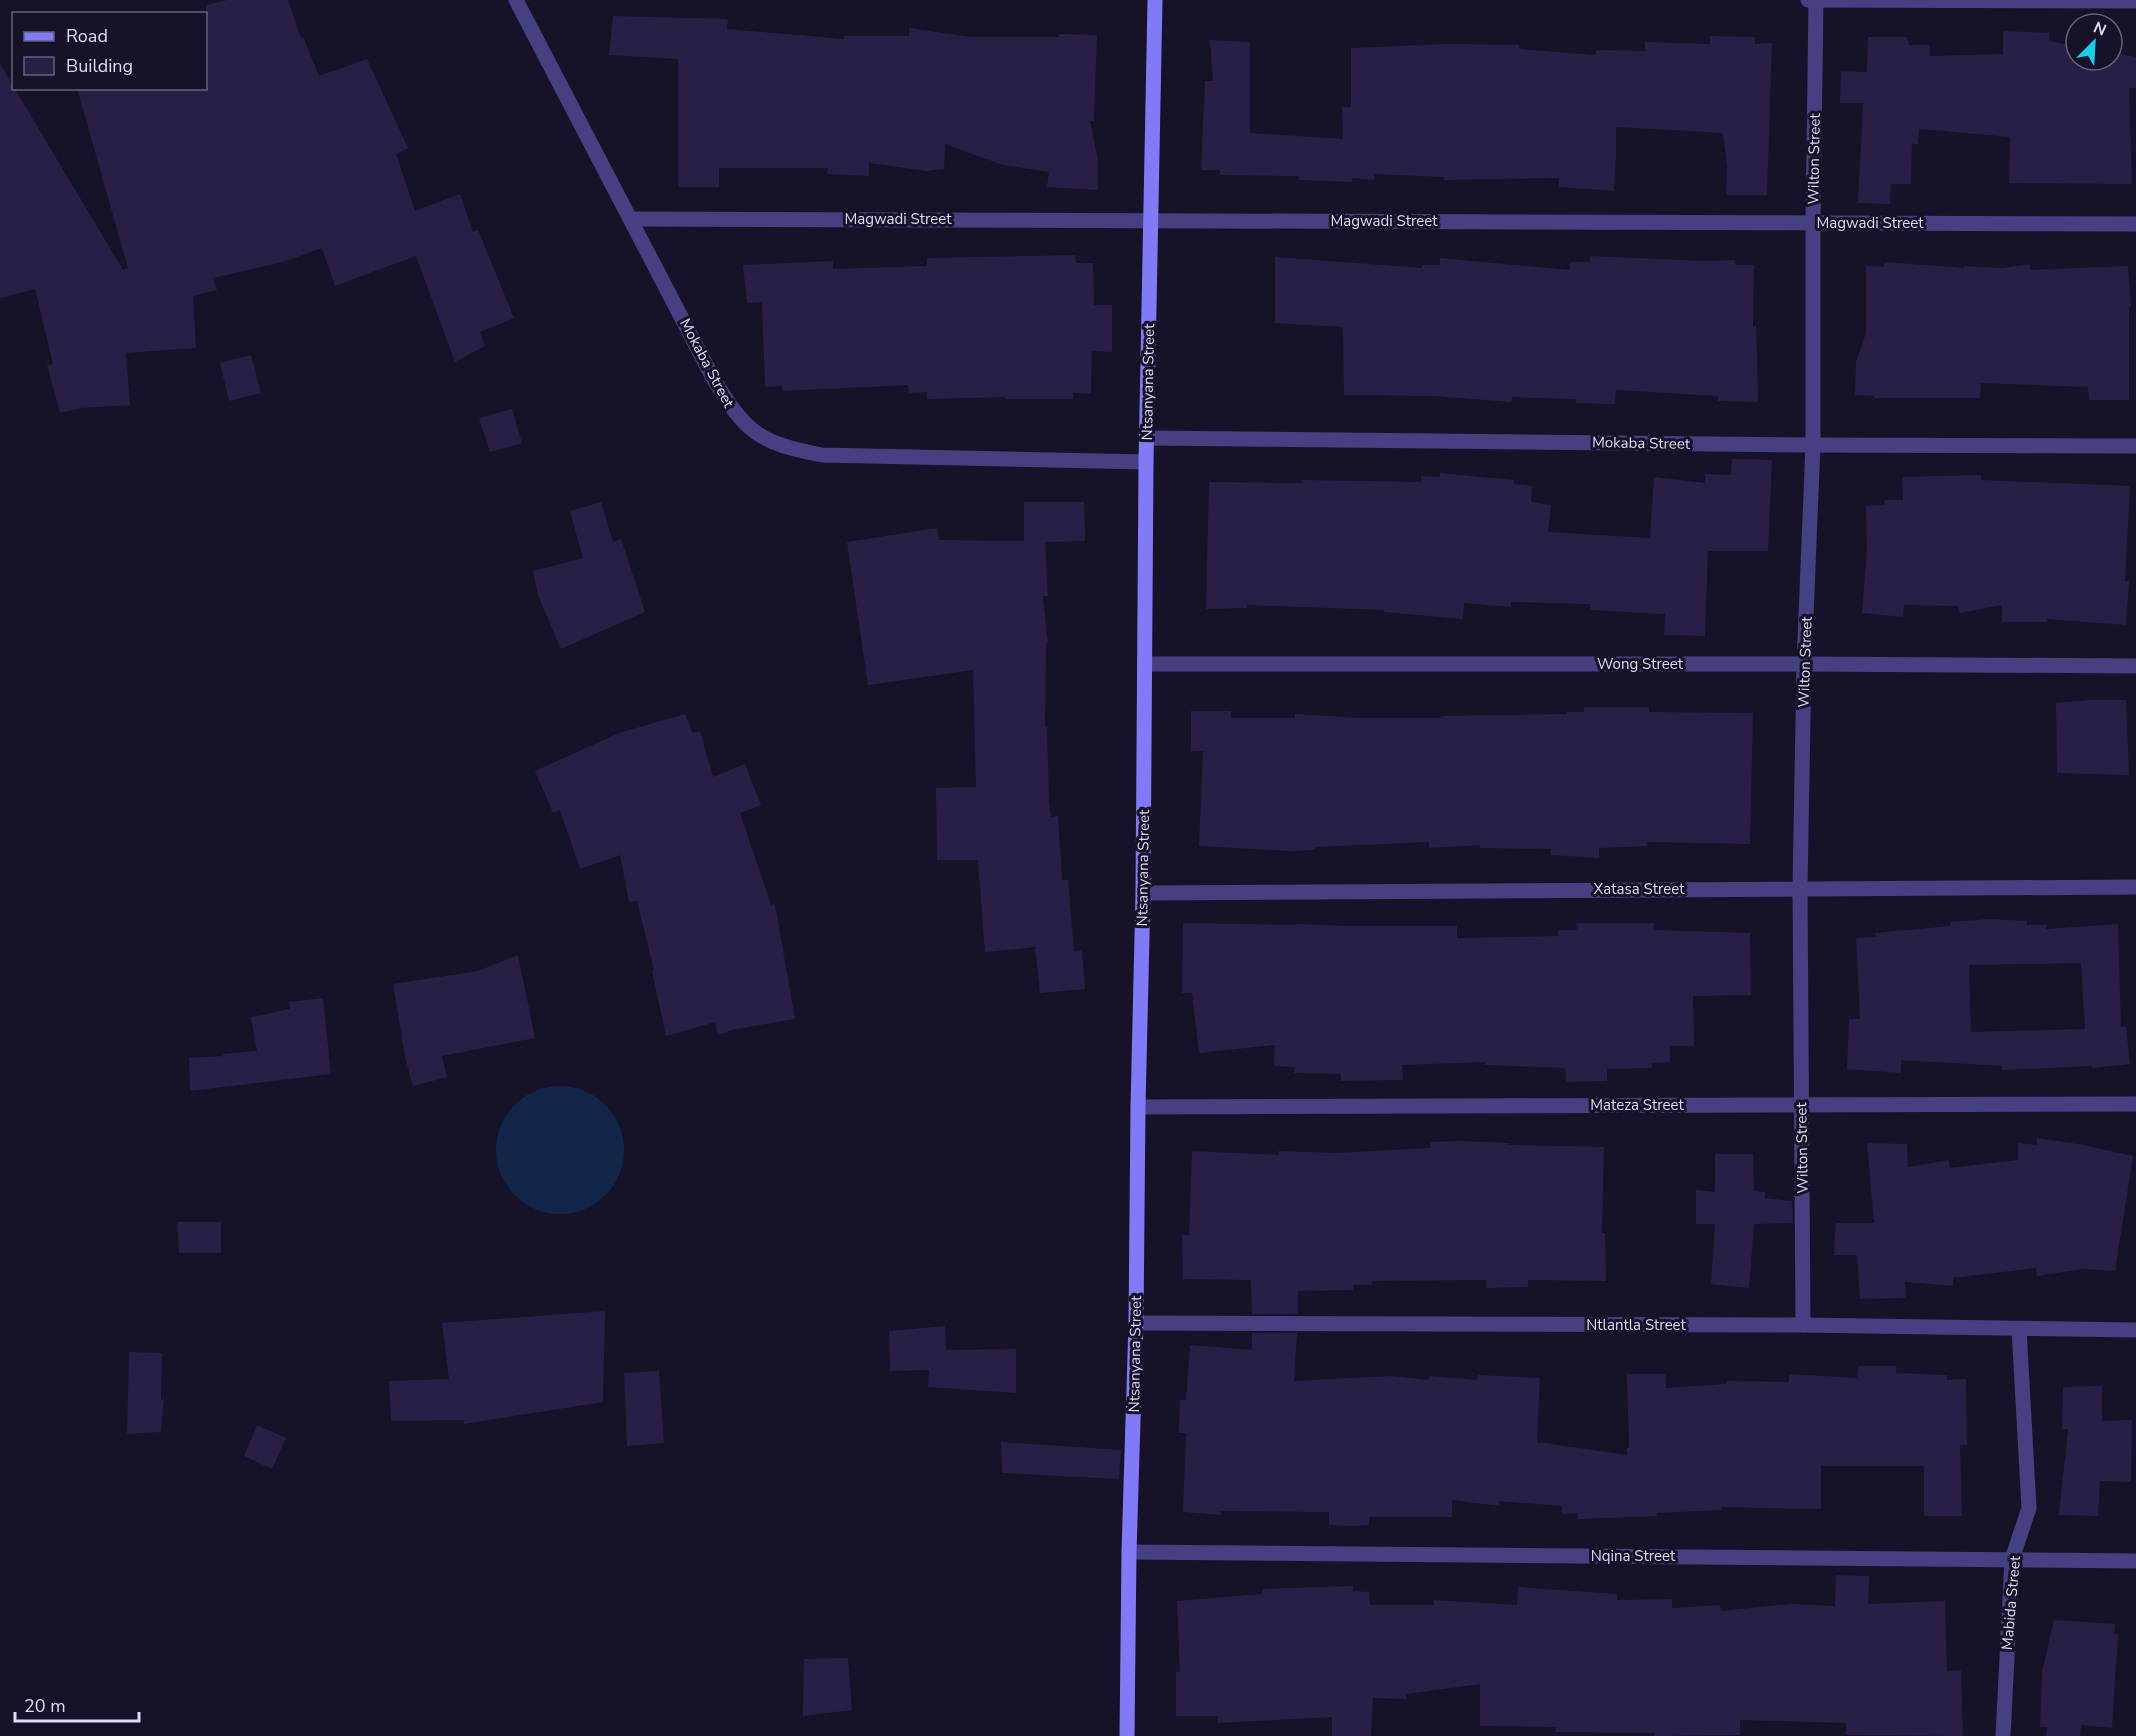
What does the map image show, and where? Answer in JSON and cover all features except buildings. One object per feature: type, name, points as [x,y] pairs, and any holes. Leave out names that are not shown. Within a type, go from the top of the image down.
[{"type":"street","name":"Mokaba Street","points":[[516,0],[713,378],[734,413],[758,436],[789,449],[822,455],[1146,462]]},
{"type":"street","name":"Ntsanyana Street","points":[[1127,1736],[1143,893],[1146,462],[1155,0]]},
{"type":"street","points":[[1808,0],[2136,1]]},
{"type":"street","name":"Wilton Street","points":[[1803,1325],[1800,888],[1804,664],[1813,445],[1816,0]]},
{"type":"street","name":"Magwadi Street","points":[[632,219],[2136,224]]},
{"type":"street","name":"Mokaba Street","points":[[1147,438],[2136,446]]},
{"type":"street","name":"Wong Street","points":[[1145,664],[2136,666]]},
{"type":"street","name":"Xatasa Street","points":[[1143,893],[2136,887]]},
{"type":"street","name":"Mateza Street","points":[[1138,1107],[2136,1104]]},
{"type":"street","name":"Ntlantla Street","points":[[1136,1323],[1803,1325],[2136,1330]]},
{"type":"street","name":"Mabida Street","points":[[2003,1736],[2012,1559],[2029,1508],[2019,1329]]},
{"type":"street","name":"Nqina Street","points":[[1129,1552],[2136,1561]]},
{"type":"water","points":[[560,1086],[584,1091],[605,1105],[619,1126],[624,1150],[619,1174],[605,1195],[584,1209],[560,1214],[536,1209],[515,1195],[501,1174],[496,1150],[501,1126],[515,1105],[536,1091]]}]
